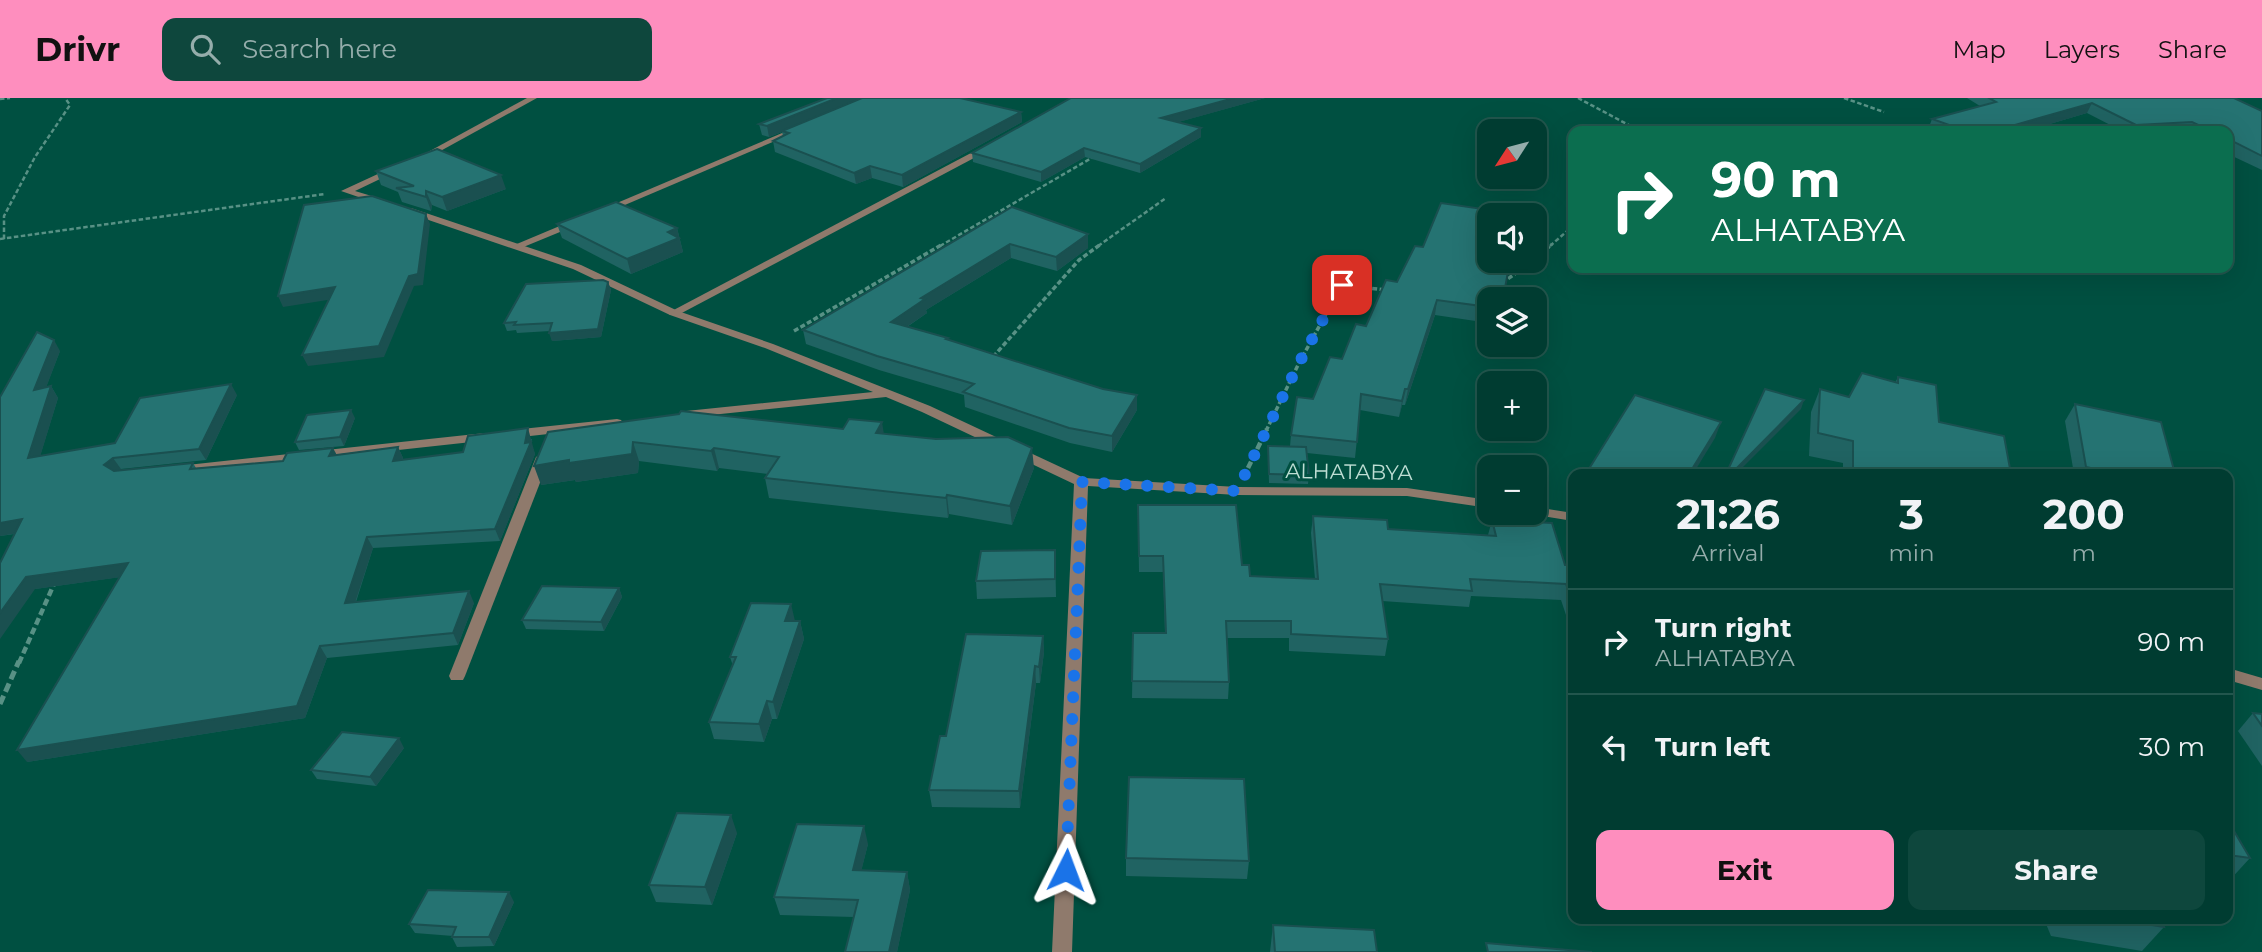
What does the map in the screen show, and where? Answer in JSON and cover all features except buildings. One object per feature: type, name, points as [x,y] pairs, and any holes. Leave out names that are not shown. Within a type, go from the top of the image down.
[{"type":"street","points":[[412,162],[533,98]]},
{"type":"street","points":[[594,214],[812,124]]},
{"type":"street","points":[[674,313],[992,145]]},
{"type":"street","points":[[346,191],[401,167]]},
{"type":"street","points":[[346,191],[577,267],[674,313],[769,346],[926,410],[1082,482],[1062,952]]},
{"type":"street","points":[[517,246],[581,220]]},
{"type":"street","points":[[672,417],[886,395]]},
{"type":"street","points":[[161,471],[633,421]]},
{"type":"street","points":[[457,676],[554,429]]},
{"type":"street","name":"ALHATABYA","points":[[1082,482],[1237,491],[1407,492],[1477,502]]},
{"type":"street","points":[[1547,513],[1568,516]]},
{"type":"street","points":[[2233,675],[2262,684]]},
{"type":"path","points":[[0,99],[10,98]]},
{"type":"path","points":[[65,98],[70,105],[34,157],[4,216],[2,239],[346,191]]},
{"type":"path","points":[[1578,98],[1631,126]]},
{"type":"path","points":[[1844,98],[1884,112]]},
{"type":"path","points":[[769,346],[1096,155]]},
{"type":"path","points":[[984,364],[1079,260],[1166,198]]},
{"type":"path","points":[[1547,249],[1568,230]]},
{"type":"path","points":[[1499,285],[1516,273]]},
{"type":"path","points":[[1237,491],[1299,363],[1342,285],[1391,290]]},
{"type":"path","points":[[0,704],[57,579]]},
{"type":"route","points":[[1066,870],[1082,482],[1237,491],[1299,363],[1342,285]]}]
